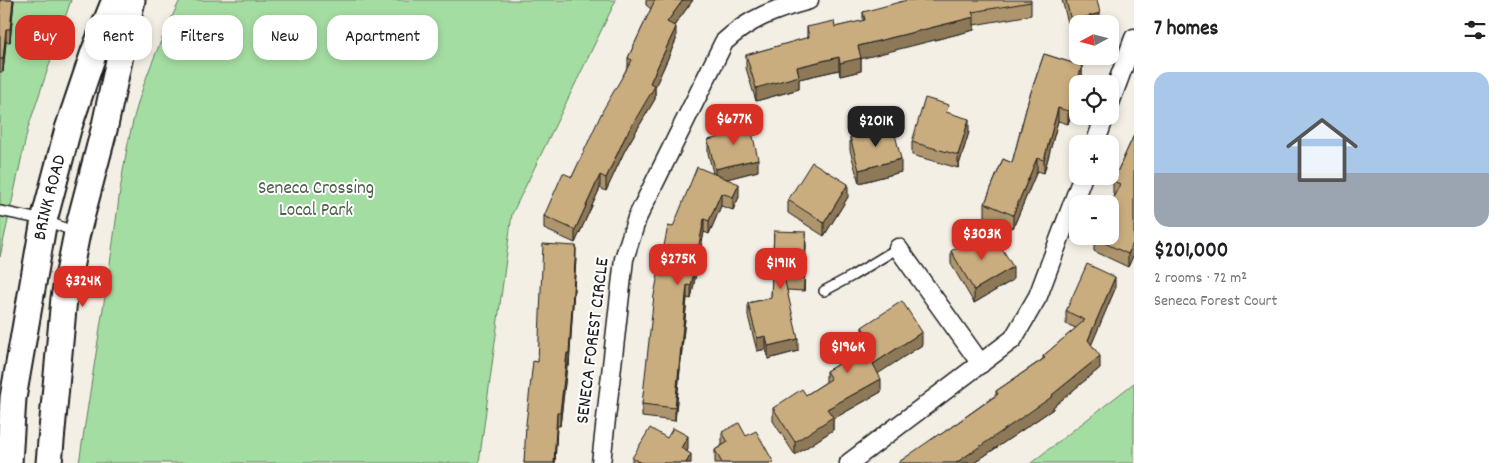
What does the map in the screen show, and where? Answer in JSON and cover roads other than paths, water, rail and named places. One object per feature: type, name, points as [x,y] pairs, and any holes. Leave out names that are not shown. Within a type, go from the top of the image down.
[{"type":"main road","name":"BRINK ROAD","points":[[9,463],[13,398],[44,220],[68,129],[94,52],[116,0]]},
{"type":"main road","name":"BRINK ROAD","points":[[49,463],[64,298],[77,233],[104,130],[132,0]]},
{"type":"street","name":"SENECA FOREST CIRCLE","points":[[601,463],[624,259],[637,218],[724,42],[737,30],[775,9],[809,0]]},
{"type":"street","points":[[1119,79],[1134,38]]},
{"type":"street","points":[[849,463],[1012,339],[1038,296],[1080,185]]},
{"type":"street","points":[[898,248],[981,364]]},
{"type":"lane","points":[[0,211],[44,220],[77,233]]},
{"type":"lane","points":[[824,291],[898,248]]},
{"type":"park label","name":"Seneca Crossing Local Park","points":[[316,200]]}]
